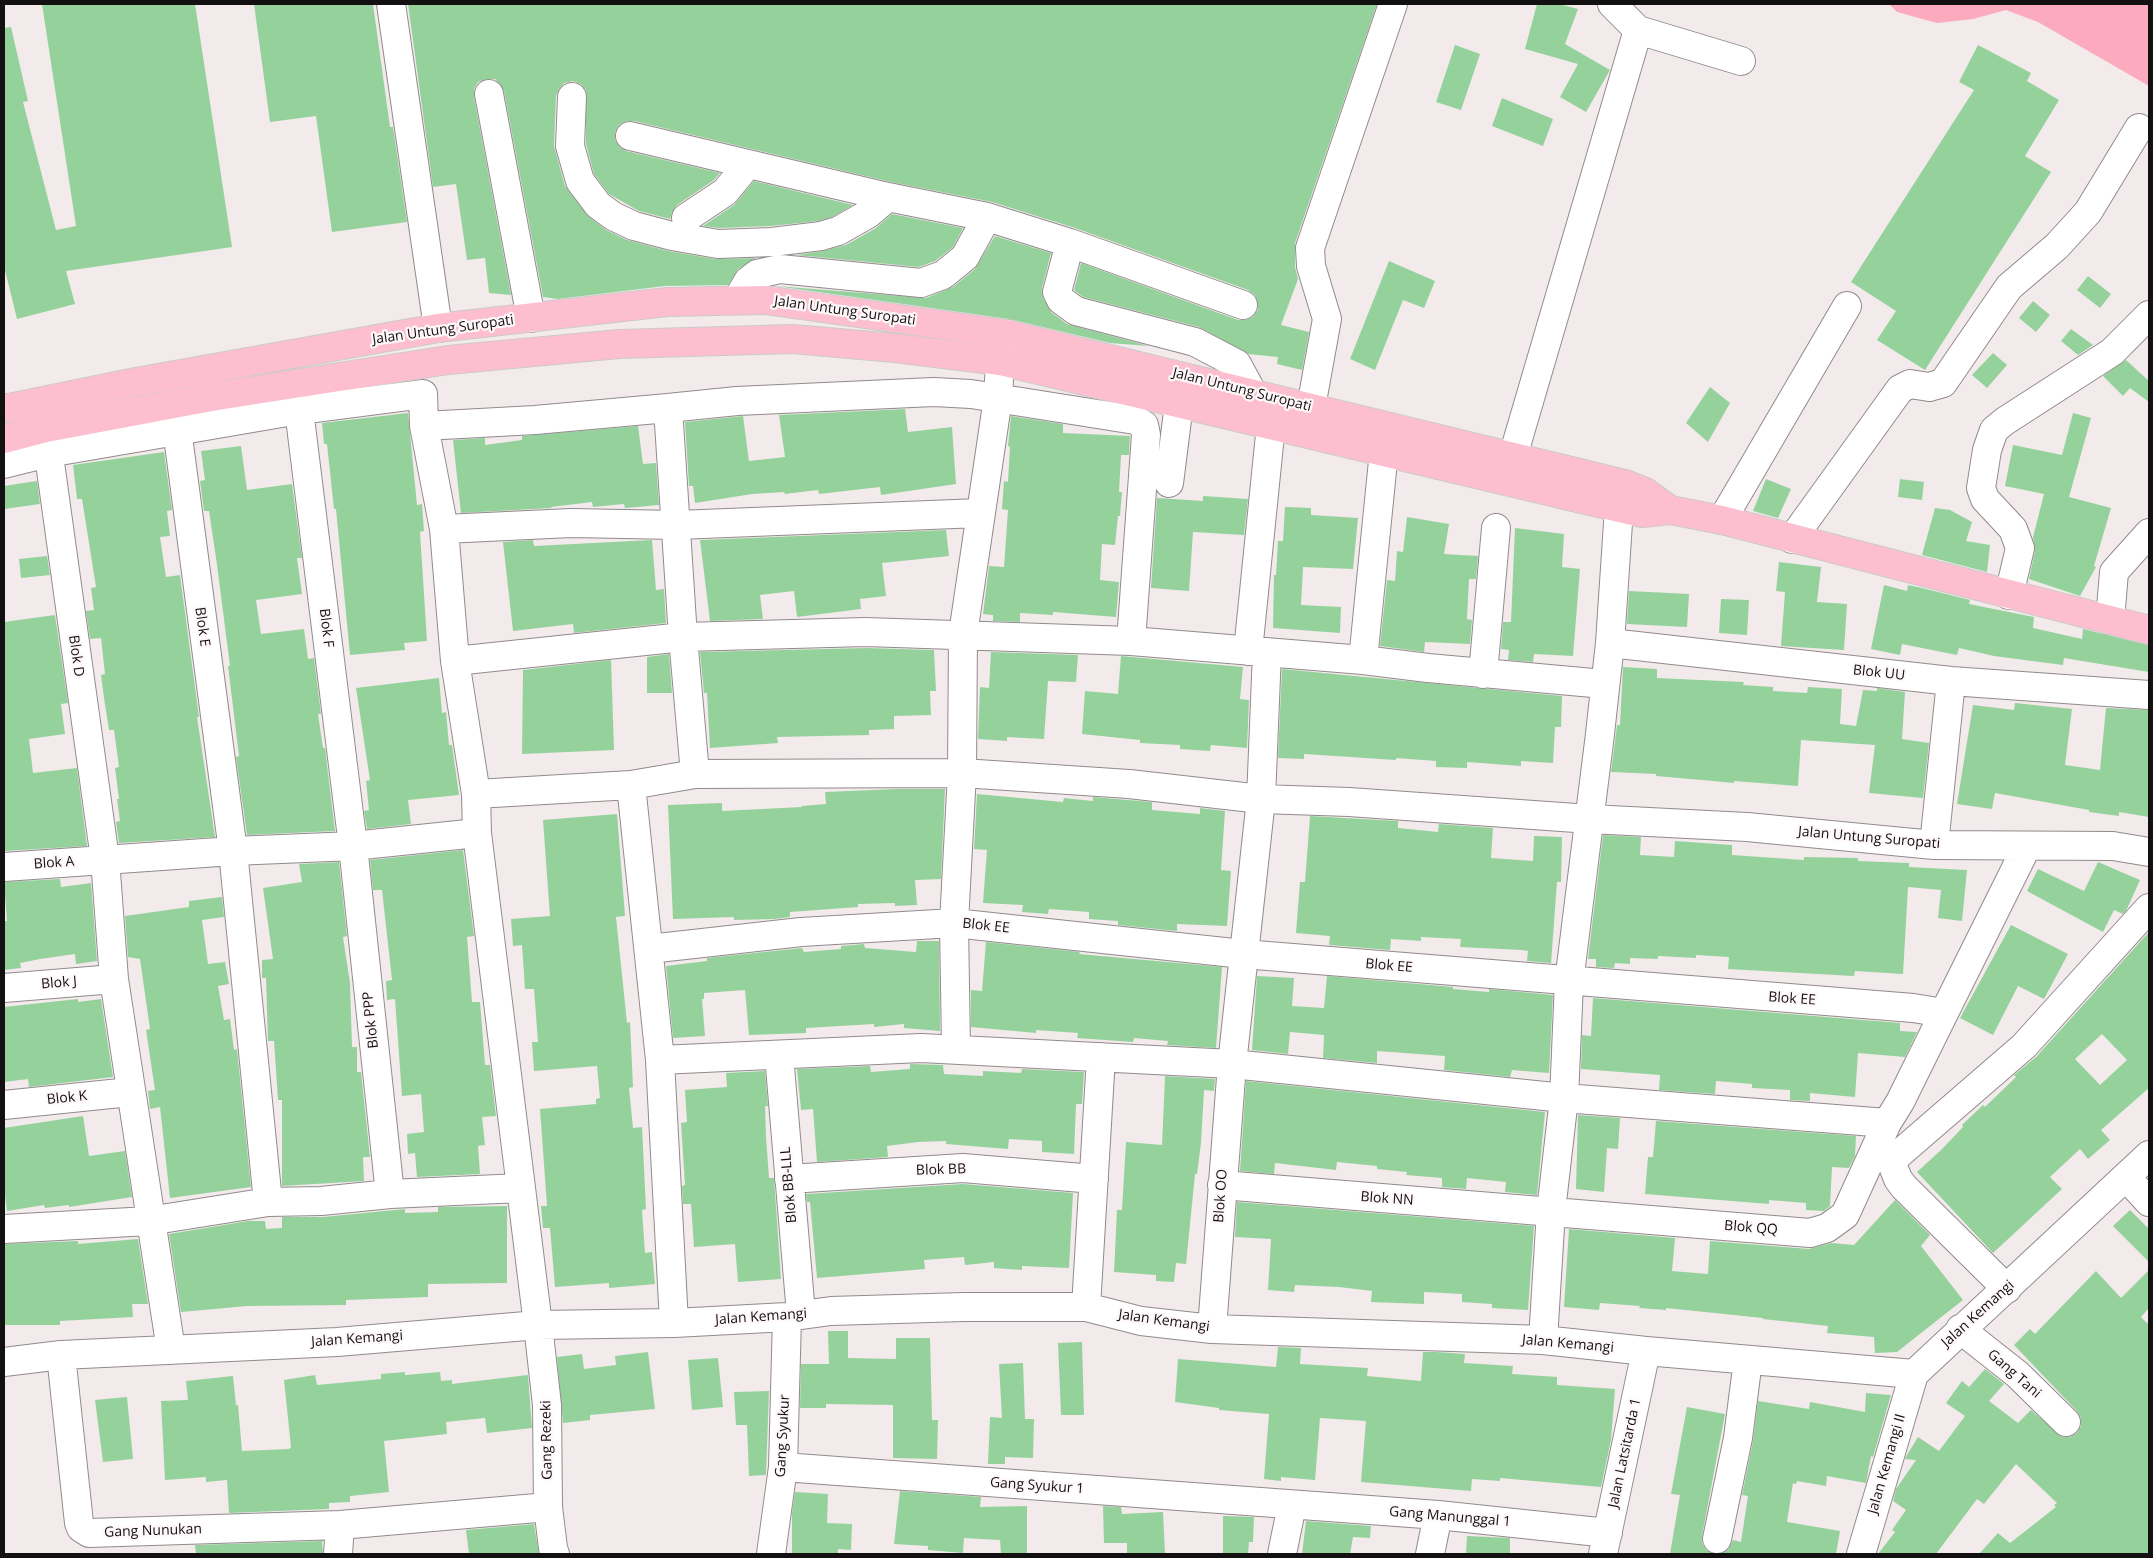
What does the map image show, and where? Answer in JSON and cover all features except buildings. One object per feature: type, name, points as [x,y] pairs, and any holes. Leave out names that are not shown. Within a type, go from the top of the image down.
[{"type":"main road","name":"Jalan Untung Suropati","points":[[4,409],[136,382],[438,328],[667,302],[765,300],[1007,334],[1252,392],[1513,456],[1622,496],[1642,513],[1670,510],[1722,520],[2149,630]]},
{"type":"main road","name":"Jalan Untung Suropati","points":[[4,439],[47,440],[174,404],[419,364],[619,344],[793,339],[894,348],[1000,361],[1384,451],[1622,496]]},
{"type":"street","points":[[391,4],[438,328]]},
{"type":"street","points":[[1312,407],[1327,319],[1311,266],[1310,248],[1393,4]]},
{"type":"street","points":[[1612,4],[1638,30],[1741,61]]},
{"type":"street","points":[[1513,456],[1638,30]]},
{"type":"street","points":[[490,94],[530,318]]},
{"type":"street","points":[[572,97],[570,146],[580,181],[598,205],[613,216],[634,226],[672,236],[718,244],[772,242],[821,236],[838,231],[868,214],[888,197]]},
{"type":"street","points":[[1792,539],[1900,389],[1910,384],[1929,387],[1943,383],[2009,287],[2057,246],[2088,212],[2139,128]]},
{"type":"street","points":[[630,136],[888,197],[987,217],[1070,243],[1242,305]]},
{"type":"street","points":[[686,218],[725,192],[748,164]]},
{"type":"street","points":[[737,300],[748,281],[757,274],[780,269],[921,283],[943,275],[965,257],[987,217]]},
{"type":"street","points":[[1070,243],[1057,292],[1061,300],[1076,311],[1194,342],[1237,364],[1252,392],[1245,419]]},
{"type":"street","points":[[1722,520],[1847,306]]},
{"type":"street","points":[[2009,595],[2020,548],[2013,529],[1985,499],[1981,488],[1994,430],[2112,352],[2149,315]]},
{"type":"street","points":[[956,1049],[954,922],[962,773],[963,634],[998,398],[1000,361],[1007,334]]},
{"type":"street","name":"Gang Rezeki","points":[[419,364],[424,426],[444,529],[455,661],[476,794],[477,833],[538,1325],[547,1405],[548,1507],[552,1548],[556,1554]]},
{"type":"street","points":[[424,426],[535,420],[737,401],[925,393],[971,394],[1135,420],[1144,425],[1146,435],[1131,641]]},
{"type":"street","points":[[4,464],[47,440],[176,432],[299,410],[422,394]]},
{"type":"street","name":"Blok E","points":[[174,404],[176,432],[233,851],[268,1202]]},
{"type":"street","points":[[1169,483],[1179,404]]},
{"type":"street","points":[[668,408],[683,636],[695,774]]},
{"type":"street","name":"Blok F","points":[[299,410],[353,846]]},
{"type":"street","name":"Blok OO","points":[[1212,1329],[1232,1064],[1261,799],[1258,652],[1271,425]]},
{"type":"street","name":"Blok D","points":[[47,440],[105,859],[114,979],[149,1221],[170,1350]]},
{"type":"street","points":[[1363,660],[1384,451]]},
{"type":"street","points":[[1543,1340],[1551,1211],[1564,1098],[1569,982],[1610,643],[1622,496]]},
{"type":"street","points":[[444,529],[571,523],[677,525],[980,513]]},
{"type":"street","points":[[1483,674],[1496,528]]},
{"type":"street","points":[[2110,620],[2114,572],[2149,533]]},
{"type":"street","points":[[455,661],[683,636],[866,632],[1131,641],[1363,660],[1483,674],[1604,684]]},
{"type":"street","name":"Blok UU","points":[[1610,643],[1951,681],[2149,695]]},
{"type":"street","points":[[1934,845],[1951,681]]},
{"type":"street","name":"Jalan Untung Suropati","points":[[476,794],[631,785],[695,774],[962,773],[1129,784],[1261,799],[1349,802],[1590,819],[1747,827],[1934,845],[2113,846],[2149,852]]},
{"type":"street","points":[[631,785],[660,1060],[674,1323]]},
{"type":"street","name":"Blok A","points":[[4,867],[233,851],[353,846],[477,833]]},
{"type":"street","name":"Blok PPP","points":[[353,846],[390,1194]]},
{"type":"street","points":[[1944,1013],[2027,846]]},
{"type":"street","points":[[1891,1161],[2024,1046],[2149,908]]},
{"type":"street","name":"Blok EE","points":[[649,949],[801,932],[954,922],[1243,954],[1569,982],[1913,1008],[1944,1013]]},
{"type":"street","name":"Blok J","points":[[4,988],[114,979]]},
{"type":"street","name":"Blok QQ","points":[[1551,1211],[1810,1233],[1827,1228],[1846,1215],[1887,1123],[1900,1102],[1944,1013]]},
{"type":"street","points":[[660,1060],[922,1048],[956,1049],[1232,1064],[1564,1098],[1887,1123],[1888,1150],[1898,1179],[2007,1289]]},
{"type":"street","name":"Blok BB-LLL","points":[[779,1055],[789,1178],[794,1316]]},
{"type":"street","points":[[1086,1307],[1101,1057]]},
{"type":"street","name":"Blok K","points":[[4,1105],[130,1092]]},
{"type":"street","name":"Jalan Kemangi","points":[[4,1362],[60,1355],[337,1342],[538,1325],[674,1323],[964,1307],[1086,1307],[1141,1321],[1212,1329],[1543,1340],[1646,1351],[1914,1374],[1960,1329],[2007,1289],[2127,1178],[2149,1155]]},
{"type":"street","name":"Blok BB","points":[[789,1178],[963,1168],[1094,1179]]},
{"type":"street","points":[[2127,1178],[2149,1202]]},
{"type":"street","name":"Blok NN","points":[[1222,1185],[1551,1211]]},
{"type":"street","points":[[4,1229],[149,1221],[268,1202],[321,1201],[390,1194],[520,1188]]},
{"type":"street","name":"Gang Syukur","points":[[771,1554],[783,1467],[794,1316]]},
{"type":"street","name":"Gang Tani","points":[[1960,1329],[2017,1374],[2066,1422]]},
{"type":"street","name":"Jalan Latsitarda 1","points":[[1605,1544],[1646,1351]]},
{"type":"street","name":"Gang Nunukan","points":[[60,1355],[79,1523],[85,1531],[340,1525]]},
{"type":"street","points":[[1717,1540],[1738,1438],[1748,1360]]},
{"type":"street","name":"Jalan Kemangi II","points":[[1861,1554],[1914,1374]]},
{"type":"street","name":"Gang Syukur 1","points":[[783,1467],[1292,1505]]},
{"type":"street","points":[[1282,1554],[1292,1505]]},
{"type":"street","name":"Gang Manunggal 1","points":[[1292,1505],[1438,1516],[1605,1544]]},
{"type":"street","points":[[338,1554],[340,1525],[548,1507]]},
{"type":"street","points":[[1430,1554],[1438,1516]]},
{"type":"shaded area","points":[[1889,4],[2149,4],[2149,86],[2038,22],[2006,10],[1973,19],[1937,23],[1897,12]]}]
